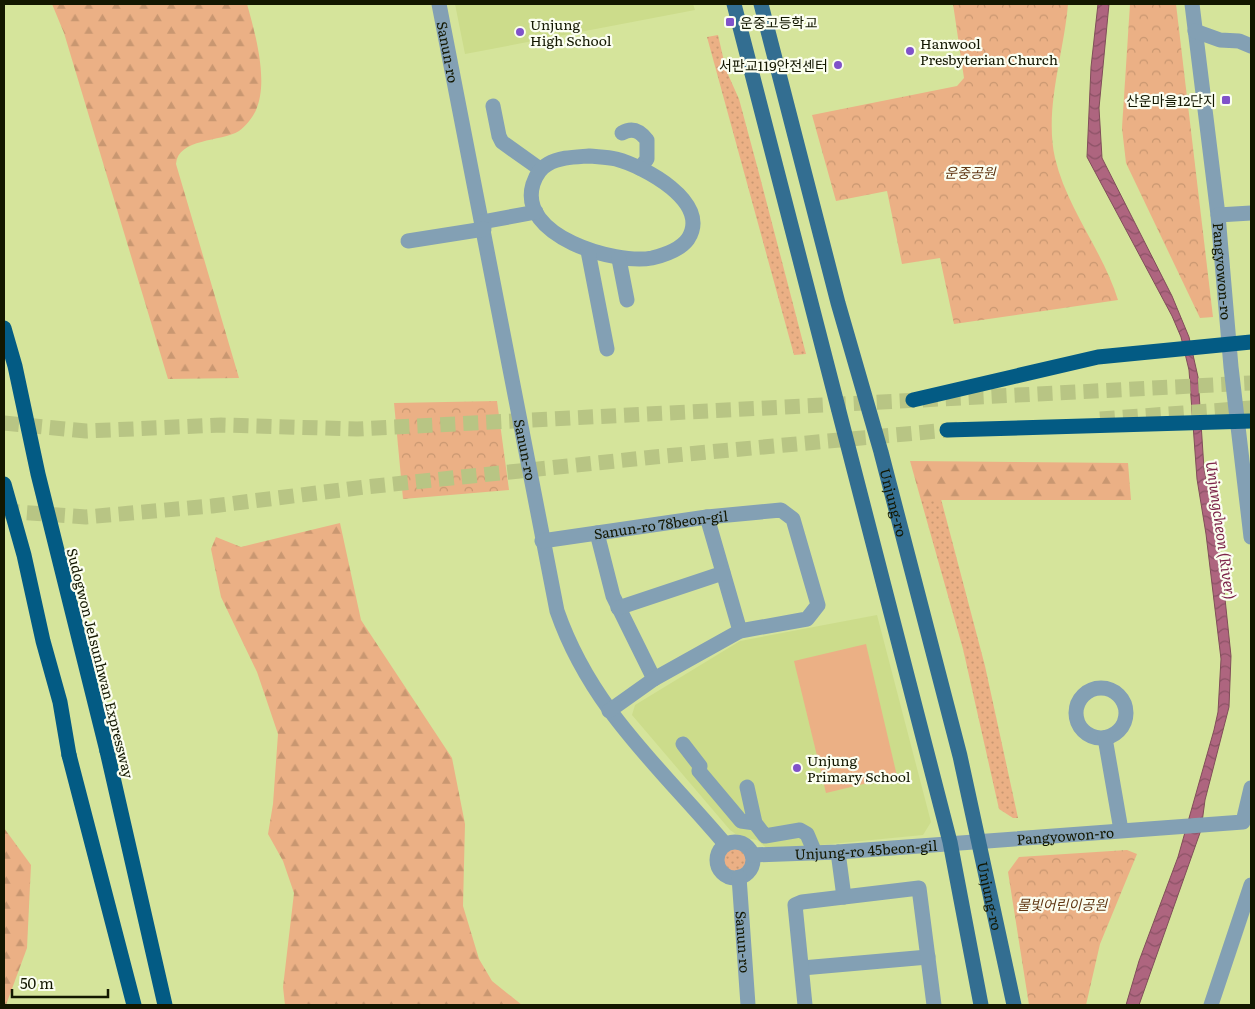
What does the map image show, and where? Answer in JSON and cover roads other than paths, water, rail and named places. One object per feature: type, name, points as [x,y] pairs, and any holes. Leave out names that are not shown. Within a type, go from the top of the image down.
[{"type":"highway","name":"Sudogwon Je1sunhwan Expressway","points":[[4,328],[15,366],[38,474],[107,751],[165,1005]]},
{"type":"highway","points":[[913,400],[1098,358],[1251,342]]},
{"type":"highway","points":[[947,430],[1251,421]]},
{"type":"highway","points":[[4,484],[24,555],[43,640],[60,702],[68,755],[134,1005]]},
{"type":"main road","points":[[734,4],[950,842],[980,1005]]},
{"type":"main road","name":"Unjung-ro","points":[[761,4],[838,303],[880,452],[960,756],[1014,1005]]},
{"type":"street","name":"Sanun-ro","points":[[439,4],[483,225],[552,594],[563,629],[579,664],[609,712],[725,844]]},
{"type":"street","name":"Pangyowon-ro","points":[[1192,4],[1218,215],[1251,537]]},
{"type":"street","points":[[1195,31],[1220,40],[1239,41],[1251,46]]},
{"type":"street","points":[[493,106],[502,142],[540,169]]},
{"type":"street","points":[[622,132],[635,130],[647,140],[647,159],[640,168]]},
{"type":"street","points":[[589,156],[614,158],[640,168],[662,181],[684,200],[693,221],[692,231],[680,246],[663,256],[642,260],[619,259],[588,250],[555,231],[536,212],[531,196],[535,177],[540,169],[561,159],[589,156]]},
{"type":"street","points":[[408,241],[536,212]]},
{"type":"street","points":[[1218,215],[1251,213]]},
{"type":"street","points":[[588,250],[607,349]]},
{"type":"street","points":[[619,259],[627,300]]},
{"type":"street","name":"Sanun-ro 78beon-gil","points":[[542,541],[707,518],[781,510],[794,519],[818,605],[807,619],[740,631]]},
{"type":"street","points":[[609,712],[654,679],[740,631],[707,518]]},
{"type":"street","points":[[597,533],[618,608],[654,679]]},
{"type":"street","points":[[618,608],[723,573]]},
{"type":"street","points":[[1105,738],[1121,830]]},
{"type":"street","points":[[683,744],[700,766],[699,771],[741,821],[755,823]]},
{"type":"street","points":[[747,787],[755,823],[765,836],[800,830],[806,834],[815,853]]},
{"type":"street","points":[[1247,823],[1251,788]]},
{"type":"street","name":"Pangyowon-ro","points":[[979,840],[1214,823],[1247,823]]},
{"type":"street","name":"Unjung-ro 45beon-gil","points":[[752,855],[838,852],[979,840]]},
{"type":"street","points":[[730,842],[742,843],[750,850],[752,855],[749,871],[739,877],[728,877],[719,869],[717,858],[725,844],[730,842]]},
{"type":"street","points":[[838,852],[844,897]]},
{"type":"street","name":"Sanun-ro","points":[[739,877],[748,1005]]},
{"type":"street","points":[[1211,1005],[1251,885]]},
{"type":"street","points":[[805,1005],[795,905],[802,902],[919,888],[934,1005]]},
{"type":"street","points":[[802,968],[928,957]]},
{"type":"water","points":[[1098,4],[1109,4],[1099,108],[1102,158],[1172,296],[1189,337],[1198,377],[1204,469],[1216,525],[1231,656],[1229,707],[1205,800],[1201,830],[1139,1005],[1126,1005],[1139,961],[1178,857],[1214,730],[1218,712],[1221,659],[1206,534],[1197,479],[1189,370],[1181,337],[1172,316],[1087,157],[1091,67]]},
{"type":"tunnel","points":[[4,423],[86,431],[221,425],[357,429],[1251,383]]},
{"type":"tunnel","points":[[1100,419],[1251,408]]},
{"type":"tunnel","points":[[4,511],[86,517],[212,506],[365,487],[654,457],[960,429]]},
{"type":"place","name":"운중고등학교","points":[[730,22]]},
{"type":"place","name":"Unjung High School","points":[[520,32]]},
{"type":"place","name":"Hanwool Presbyterian Church","points":[[910,51]]},
{"type":"place","name":"서판교119안전센터","points":[[838,65]]},
{"type":"place","name":"산운마을12단지","points":[[1226,100]]},
{"type":"place","name":"Unjung Primary School","points":[[797,768]]},
{"type":"park label","name":"운중공원","points":[[970,172]]},
{"type":"park label","name":"물빛어린이공원","points":[[1062,904]]},
{"type":"water label","name":"Unjungcheon (River)","points":[[1222,530]]}]
